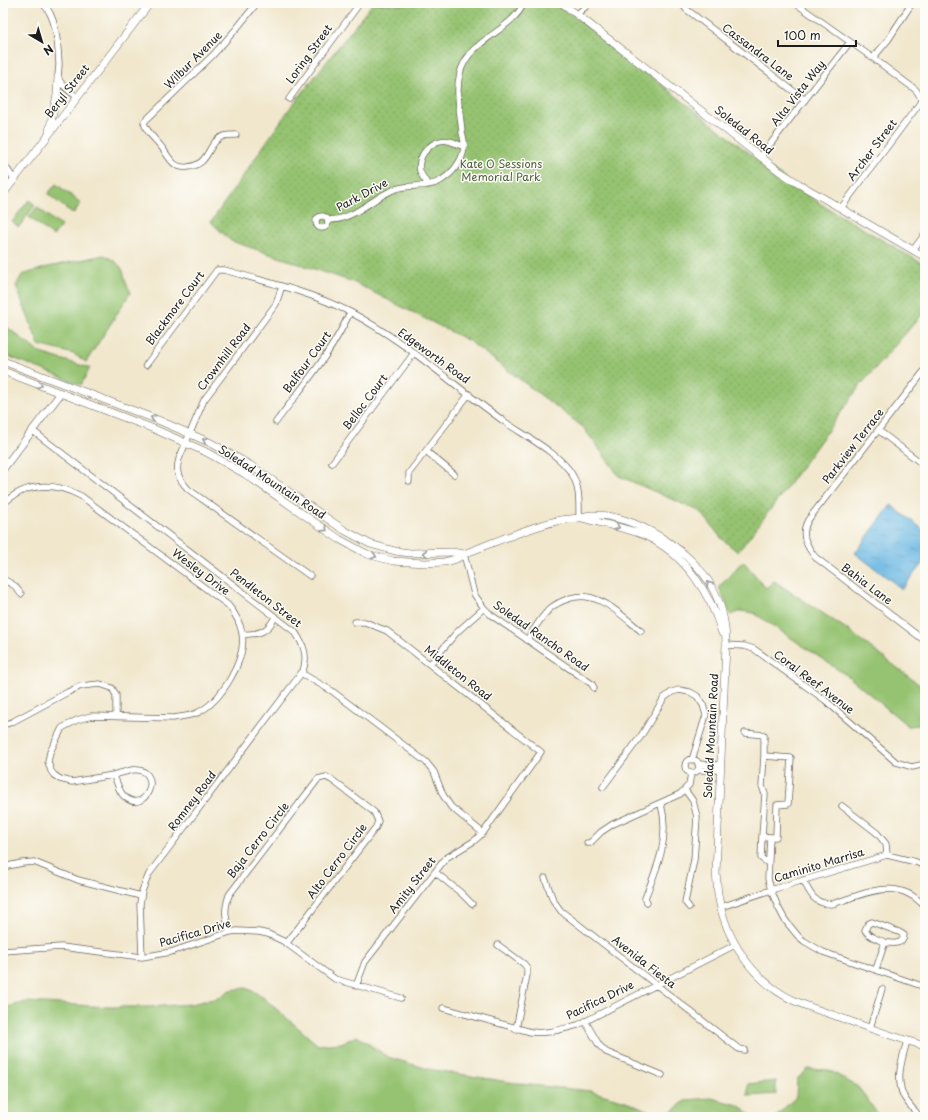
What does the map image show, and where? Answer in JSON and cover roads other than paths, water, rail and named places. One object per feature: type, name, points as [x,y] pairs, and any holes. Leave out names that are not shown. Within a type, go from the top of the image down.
[{"type":"main road","name":"Beryl Street","points":[[3,194],[150,3]]},
{"type":"main road","name":"Soledad Road","points":[[562,3],[779,171],[925,257]]},
{"type":"main road","points":[[48,134],[54,108],[58,76]]},
{"type":"main road","name":"Soledad Mountain Road","points":[[3,361],[189,433],[210,443],[250,465],[344,530],[370,544],[395,551],[410,553],[452,552],[464,554]]},
{"type":"main road","name":"Soledad Mountain Road","points":[[3,371],[154,429],[206,452],[245,474],[339,539],[367,554],[393,561],[425,563],[444,562],[456,559],[464,554],[548,524],[591,515],[604,516],[639,525],[677,548],[702,573],[712,587],[724,620],[726,645],[716,873],[720,907],[735,945],[756,972],[769,985],[789,998],[870,1028],[925,1046]]},
{"type":"main road","points":[[3,469],[62,393]]},
{"type":"main road","points":[[580,518],[617,526],[645,536],[674,556],[696,578],[705,591],[713,606],[726,645]]},
{"type":"street","name":"Wilbur Avenue","points":[[236,135],[223,136],[214,143],[203,162],[196,166],[183,168],[172,162],[145,128],[144,122],[213,56],[256,3]]},
{"type":"street","name":"Loring Street","points":[[289,99],[360,3]]},
{"type":"street","name":"Park Drive","points":[[328,220],[335,220],[355,213],[399,187],[409,185],[428,185],[441,180],[451,173],[459,162],[464,147],[458,86],[460,72],[464,62],[470,54],[516,15],[524,3]]},
{"type":"street","points":[[577,14],[590,3]]},
{"type":"street","name":"Cassandra Lane","points":[[682,3],[686,9],[804,100]]},
{"type":"street","points":[[795,3],[873,58],[888,40],[912,3]]},
{"type":"street","points":[[45,4],[55,25],[58,42],[58,76],[61,83],[77,97]]},
{"type":"street","name":"Alta Vista Way","points":[[761,156],[850,42]]},
{"type":"street","name":"Archer Street","points":[[841,208],[920,103],[921,98],[916,90],[873,58]]},
{"type":"street","points":[[428,185],[420,171],[420,163],[424,152],[434,144],[443,140],[464,147]]},
{"type":"street","points":[[3,163],[14,179]]},
{"type":"street","points":[[912,250],[925,234]]},
{"type":"street","name":"Blackmore Court","points":[[146,365],[215,271],[220,269],[224,270]]},
{"type":"street","name":"Edgeworth Road","points":[[224,270],[302,292],[350,312],[414,353],[504,422],[561,460],[573,475],[578,488],[580,518]]},
{"type":"street","name":"Crownhill Road","points":[[185,443],[204,400],[276,304],[282,286]]},
{"type":"street","name":"Balfour Court","points":[[276,422],[332,346],[342,330],[350,312]]},
{"type":"street","name":"Belloc Court","points":[[332,463],[414,353]]},
{"type":"street","name":"Parkview Terrace","points":[[804,537],[804,526],[808,520],[925,370]]},
{"type":"street","points":[[62,393],[64,384]]},
{"type":"street","points":[[409,481],[408,473],[469,394]]},
{"type":"street","points":[[878,430],[925,466]]},
{"type":"street","name":"Pendleton Street","points":[[32,431],[295,632],[302,642],[305,651],[305,664],[301,673]]},
{"type":"street","points":[[185,443],[177,466],[178,476],[188,489],[310,576]]},
{"type":"street","points":[[426,451],[454,474]]},
{"type":"street","name":"Wesley Drive","points":[[3,504],[8,499],[25,490],[40,486],[70,490],[81,496],[232,609],[242,634],[241,652],[229,682],[213,702],[198,712],[186,717],[91,716],[66,724],[58,733],[50,752],[48,762],[54,775],[60,779],[72,782],[113,775]]},
{"type":"street","name":"Bahia Lane","points":[[804,537],[806,545],[815,557],[925,641]]},
{"type":"street","name":"Soledad Rancho Road","points":[[464,554],[474,594],[490,615],[592,684],[594,688]]},
{"type":"street","points":[[3,579],[15,586],[21,594]]},
{"type":"street","points":[[527,640],[545,613],[557,603],[569,598],[584,596],[601,600],[641,631]]},
{"type":"street","points":[[430,664],[457,632],[484,608]]},
{"type":"street","points":[[242,634],[252,635],[261,632],[266,629],[275,617]]},
{"type":"street","name":"Middleton Road","points":[[355,622],[365,622],[387,631],[542,752]]},
{"type":"street","name":"Coral Reef Avenue","points":[[726,645],[744,646],[754,649],[826,700],[896,762],[912,766],[925,764]]},
{"type":"street","points":[[301,673],[332,691],[426,762],[434,772],[443,795],[451,806],[483,833]]},
{"type":"street","name":"Romney Road","points":[[142,957],[140,904],[142,891],[149,874],[301,673]]},
{"type":"street","points":[[3,725],[12,722],[81,686],[100,684],[112,688],[116,695],[116,716]]},
{"type":"street","points":[[602,787],[641,736],[664,698],[672,692],[680,690],[690,692],[697,696],[703,705],[706,715],[692,760],[688,761],[686,767],[687,771],[692,773]]},
{"type":"street","points":[[745,733],[764,735],[762,786],[765,794],[761,858],[768,863]]},
{"type":"street","name":"Amity Street","points":[[356,986],[365,962],[446,858],[474,841],[483,833],[542,752]]},
{"type":"street","points":[[762,836],[776,837],[777,806],[788,804],[791,758],[764,756]]},
{"type":"street","points":[[692,760],[696,761],[698,764],[720,768]]},
{"type":"street","points":[[698,764],[698,770]]},
{"type":"street","points":[[587,843],[590,843],[601,832],[613,824],[661,804],[680,794],[689,785],[692,773],[698,770],[720,768]]},
{"type":"street","points":[[132,770],[142,772],[149,780],[149,792],[146,796],[137,801],[127,799],[120,792],[113,775],[132,770]]},
{"type":"street","name":"Baja Cerro Circle","points":[[230,932],[225,918],[225,907],[229,895],[318,779],[326,776],[332,780]]},
{"type":"street","name":"Alto Cerro Circle","points":[[286,944],[376,827],[378,821],[374,812],[332,780]]},
{"type":"street","points":[[685,790],[693,801],[697,817],[694,860],[685,902],[689,907]]},
{"type":"street","points":[[647,902],[645,898],[658,868],[663,846],[664,817],[661,804]]},
{"type":"street","points":[[842,806],[877,833],[886,844],[887,855]]},
{"type":"street","points":[[770,837],[768,879],[771,890],[785,920],[798,936],[822,952],[876,969],[925,987]]},
{"type":"street","name":"Caminito Marrisa","points":[[720,907],[887,855],[910,860],[925,866]]},
{"type":"street","points":[[3,867],[34,862],[78,880],[141,896]]},
{"type":"street","points":[[435,872],[472,904]]},
{"type":"street","name":"Avenida Fiesta","points":[[545,878],[553,900],[561,911],[739,1049],[744,1050]]},
{"type":"street","points":[[803,880],[812,896],[818,902],[826,904],[832,904],[878,889],[892,888],[908,892],[918,898],[925,907]]},
{"type":"street","points":[[872,922],[904,935],[901,943],[895,944],[885,942],[867,934],[865,930],[868,924],[872,922]]},
{"type":"street","name":"Pacifica Drive","points":[[3,951],[61,947],[142,957],[171,952],[230,932],[260,932],[286,944],[335,979],[400,998]]},
{"type":"street","points":[[876,969],[885,942]]},
{"type":"street","points":[[498,945],[524,964],[527,968],[528,975],[516,1028]]},
{"type":"street","name":"Pacifica Drive","points":[[443,1008],[516,1028],[541,1033],[556,1031],[585,1021],[735,945]]},
{"type":"street","points":[[870,1028],[882,989]]},
{"type":"street","points":[[585,1021],[599,1045],[606,1052],[662,1075]]},
{"type":"street","points":[[907,1041],[900,1063],[899,1078],[904,1096],[920,1117]]},
{"type":"water","points":[[891,505],[925,531],[925,560],[902,589],[855,553]]},
{"type":"park label","name":"Kate O Sessions Memorial Park","points":[[501,170]]}]
